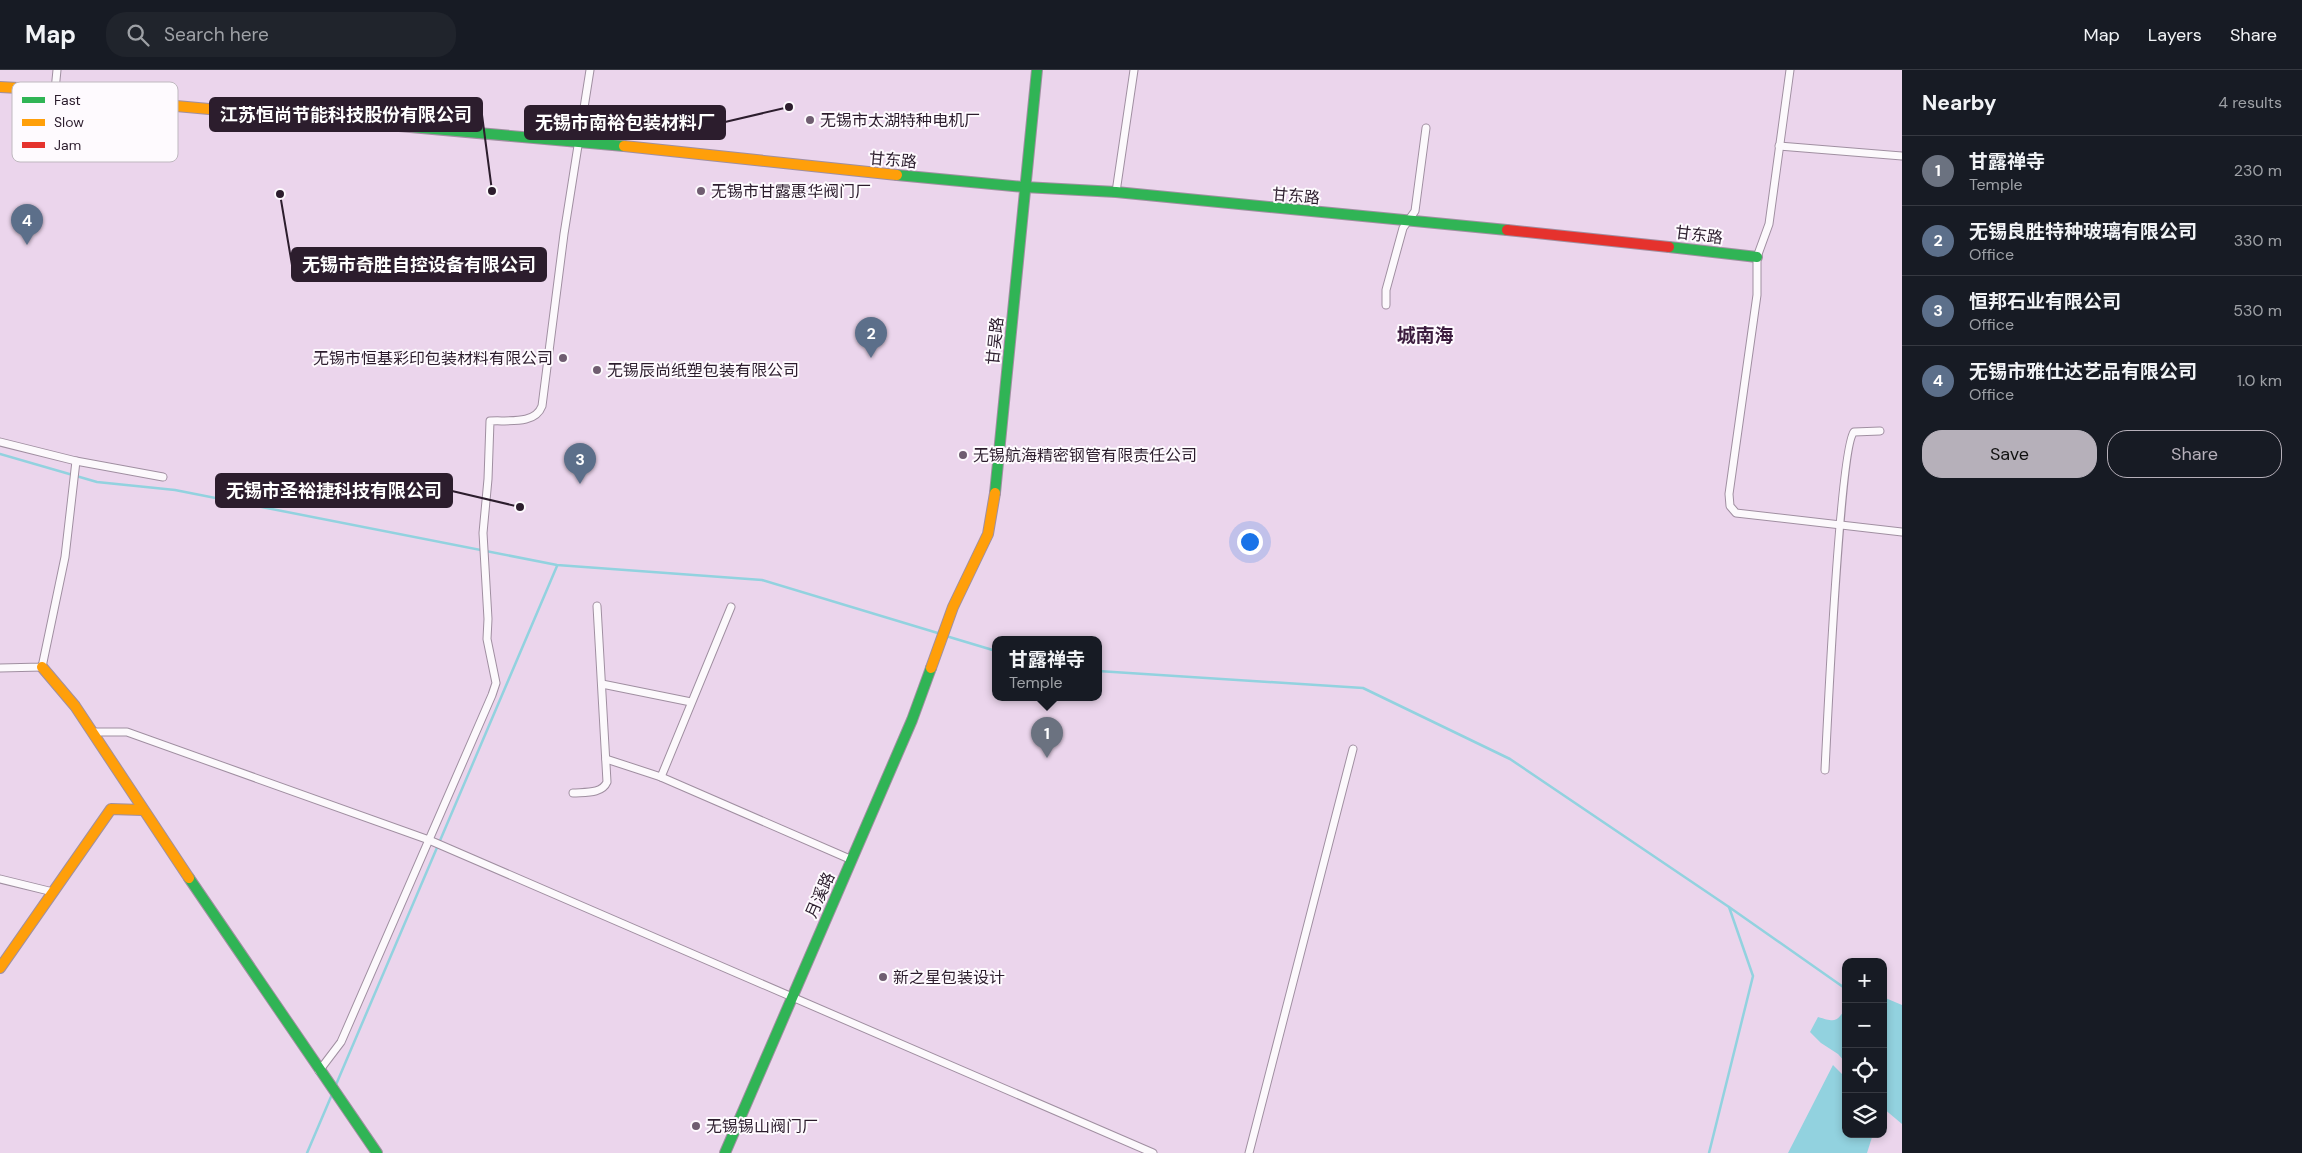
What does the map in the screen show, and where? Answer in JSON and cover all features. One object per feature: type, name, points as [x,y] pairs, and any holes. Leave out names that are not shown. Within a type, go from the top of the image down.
[{"type":"street","points":[[319,1072],[341,1042],[431,841],[496,683],[487,639],[486,582],[482,532],[488,479],[490,421],[530,419],[539,414],[542,406],[564,234],[590,70]]},
{"type":"street","name":"甘吴路","points":[[937,648],[953,607],[988,534],[993,506],[1037,70]]},
{"type":"street","points":[[1116,192],[1134,70]]},
{"type":"street","points":[[1790,70],[1769,224],[1757,257],[1757,294],[1729,494],[1730,506],[1736,513],[1902,532]]},
{"type":"street","name":"甘东路","points":[[178,106],[579,144],[708,154],[831,169],[1026,187],[1116,192],[1171,199],[1628,241],[1757,257]]},
{"type":"street","points":[[1386,305],[1386,290],[1403,228],[1415,211],[1426,128]]},
{"type":"street","points":[[1779,146],[1902,156]]},
{"type":"street","points":[[1825,770],[1839,526],[1851,435],[1859,431],[1880,432]]},
{"type":"street","points":[[0,442],[76,461],[163,477]]},
{"type":"street","points":[[42,667],[65,556],[76,461]]},
{"type":"street","points":[[574,793],[601,791],[608,782],[597,606]]},
{"type":"street","points":[[661,777],[731,607]]},
{"type":"street","name":"月溪路","points":[[725,1153],[912,720],[937,648]]},
{"type":"street","points":[[0,668],[42,667]]},
{"type":"street","points":[[42,667],[75,706],[93,732],[142,810],[376,1153]]},
{"type":"street","points":[[602,684],[691,702]]},
{"type":"street","points":[[93,732],[128,732],[444,846],[1153,1153]]},
{"type":"street","points":[[1249,1153],[1353,749]]},
{"type":"street","points":[[606,759],[661,777],[769,822],[852,860]]},
{"type":"street","points":[[0,968],[112,808],[142,810]]},
{"type":"street","points":[[0,879],[53,892]]},
{"type":"water","points":[[1887,999],[1902,1005],[1902,1124],[1887,1111]]},
{"type":"water","points":[[1842,1013],[1842,1058],[1810,1032],[1818,1017],[1835,1020]]},
{"type":"water","points":[[1833,1065],[1842,1074],[1842,1138],[1872,1138],[1867,1153],[1788,1153]]},
{"type":"waterway","points":[[0,454],[97,482],[175,490],[557,565],[762,580],[941,634]]},
{"type":"waterway","points":[[335,1087],[557,566]]},
{"type":"waterway","points":[[946,636],[992,650]]},
{"type":"waterway","points":[[1102,671],[1363,688],[1510,759],[1729,907]]},
{"type":"waterway","points":[[1709,1153],[1753,976],[1729,907],[1842,986]]},
{"type":"waterway","points":[[307,1153],[333,1092]]},
{"type":"traffic: fast","points":[[995,493],[1037,70]]},
{"type":"traffic: fast","points":[[242,112],[624,146]]},
{"type":"traffic: fast","points":[[897,175],[1024,187],[1116,192],[1507,230]]},
{"type":"traffic: fast","points":[[1669,247],[1757,257]]},
{"type":"traffic: fast","points":[[725,1153],[912,720],[931,668]]},
{"type":"traffic: fast","points":[[189,878],[377,1153]]},
{"type":"traffic: slow","points":[[0,87],[12,88]]},
{"type":"traffic: slow","points":[[178,106],[242,112]]},
{"type":"traffic: slow","points":[[624,146],[897,175]]},
{"type":"traffic: slow","points":[[931,668],[953,607],[988,534],[995,493]]},
{"type":"traffic: slow","points":[[42,667],[75,706],[189,878]]},
{"type":"traffic: slow","points":[[0,968],[111,809],[142,810]]},
{"type":"traffic: jam","points":[[1507,230],[1669,247]]},
{"type":"place","name":"无锡市南裕包装材料厂","points":[[789,107]]},
{"type":"place","name":"无锡市太湖特种电机厂","points":[[810,120]]},
{"type":"place","name":"江苏恒尚节能科技股份有限公司","points":[[492,191]]},
{"type":"place","name":"无锡市甘露惠华阀门厂","points":[[701,191]]},
{"type":"place","name":"无锡市奇胜自控设备有限公司","points":[[280,194]]},
{"type":"place","name":"无锡市雅仕达艺品有限公司","points":[[27,245]]},
{"type":"place","name":"无锡市恒基彩印包装材料有限公司","points":[[563,358]]},
{"type":"place","name":"无锡良胜特种玻璃有限公司","points":[[871,358]]},
{"type":"place","name":"无锡辰尚纸塑包装有限公司","points":[[597,370]]},
{"type":"place","name":"无锡航海精密钢管有限责任公司","points":[[963,455]]},
{"type":"place","name":"恒邦石业有限公司","points":[[580,484]]},
{"type":"place","name":"无锡市圣裕捷科技有限公司","points":[[520,507]]},
{"type":"place","name":"甘露禅寺","points":[[1047,758]]},
{"type":"place","name":"新之星包装设计","points":[[883,977]]},
{"type":"place","name":"无锡锡山阀门厂","points":[[696,1126]]},
{"type":"district","name":"城南海","points":[[1425,335]]}]
